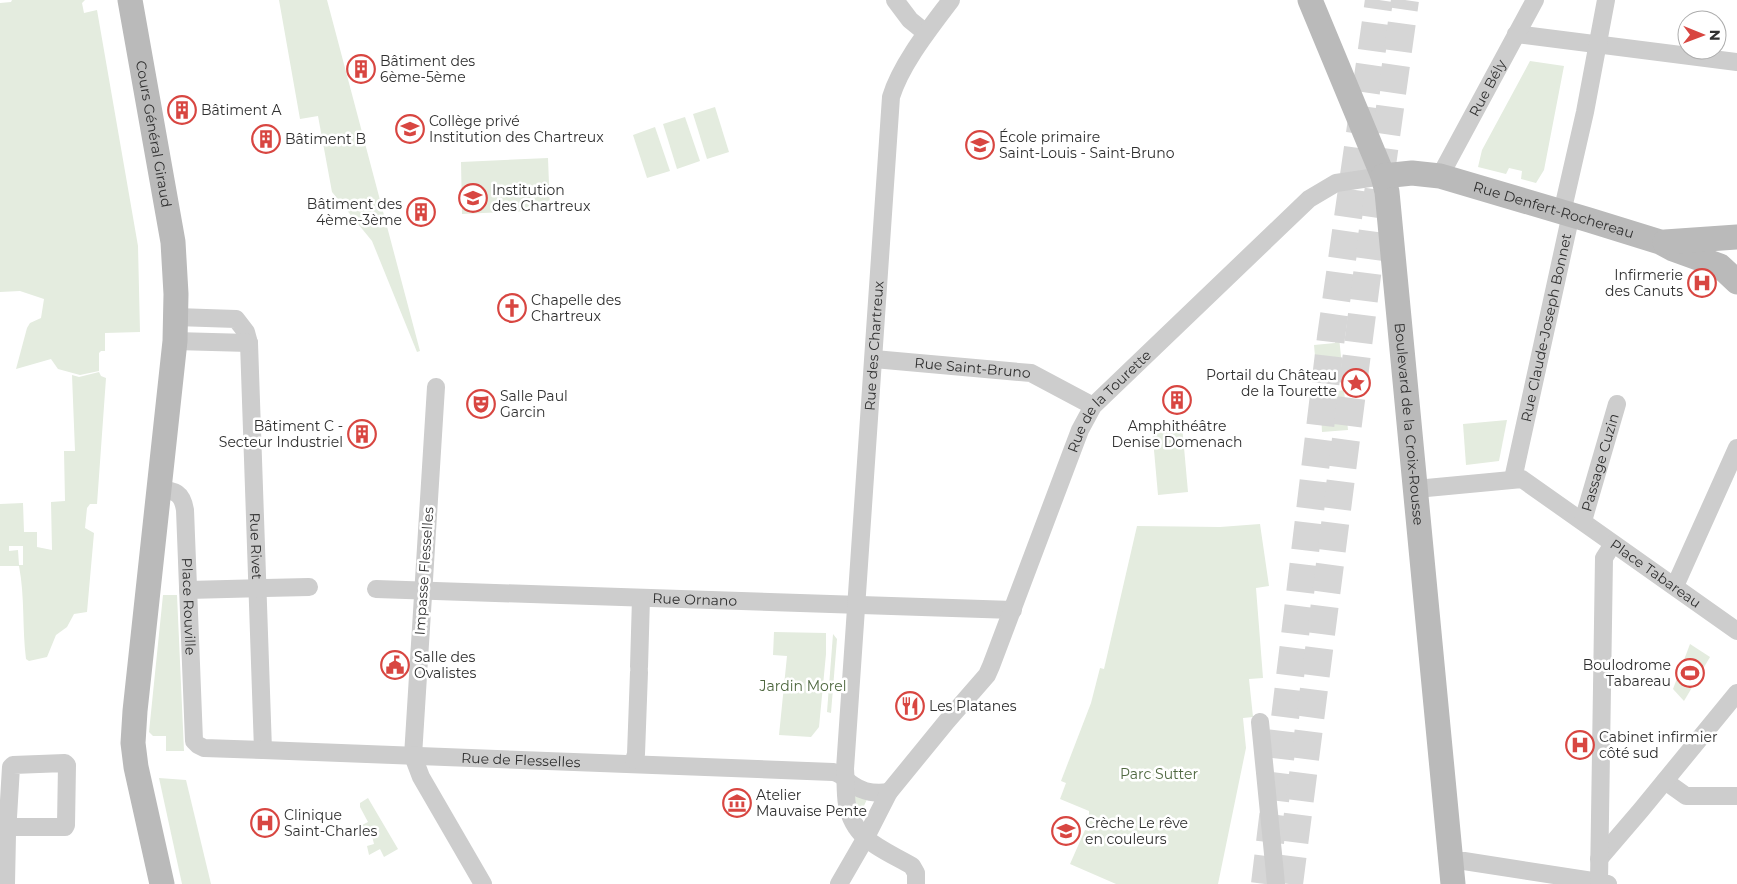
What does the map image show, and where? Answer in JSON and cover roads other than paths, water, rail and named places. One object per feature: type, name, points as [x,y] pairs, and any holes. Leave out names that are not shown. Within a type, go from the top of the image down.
[{"type":"street","name":"Cours Général Giraud","points":[[130,0],[172,242],[175,269],[176,329]]},
{"type":"street","points":[[895,0],[910,20],[926,33]]},
{"type":"street","name":"Rue des Chartreux","points":[[865,839],[858,831],[850,814],[847,803],[845,769],[892,97],[896,83],[926,33],[951,0]]},
{"type":"street","name":"Boulevard de la Croix-Rousse","points":[[1310,0],[1383,176],[1389,206],[1452,872]]},
{"type":"street","name":"Rue Bély","points":[[1440,176],[1535,0]]},
{"type":"street","name":"Rue Claude-Joseph Bonnet","points":[[1513,479],[1569,223],[1564,204],[1606,0]]},
{"type":"street","points":[[1516,34],[1737,62]]},
{"type":"street","name":"Rue Denfert-Rochereau","points":[[1383,176],[1412,173],[1440,176],[1660,242],[1728,274]]},
{"type":"street","name":"Rue de la Tourette","points":[[839,884],[889,792],[946,721],[987,675],[1080,430],[1094,406],[1309,199],[1336,183],[1383,176]]},
{"type":"street","points":[[1660,242],[1730,238]]},
{"type":"street","name":"Rue Denfert-Rochereau","points":[[1728,274],[1718,256],[1730,238]]},
{"type":"street","points":[[236,320],[246,332],[249,343],[176,329],[236,320]]},
{"type":"street","points":[[162,884],[136,767],[133,743],[134,711],[176,329]]},
{"type":"street","name":"Rue Rivet","points":[[249,343],[263,750]]},
{"type":"street","name":"Rue Saint-Bruno","points":[[874,359],[1031,373],[1094,406]]},
{"type":"street","name":"Impasse Flesselles","points":[[413,756],[436,387]]},
{"type":"street","name":"Passage Cuzin","points":[[1583,522],[1617,404]]},
{"type":"street","points":[[1675,586],[1737,448]]},
{"type":"street","points":[[1416,489],[1522,479],[1613,544]]},
{"type":"street","name":"Place Rouville","points":[[159,489],[173,491],[179,494],[184,501],[194,740]]},
{"type":"street","name":"Place Tabareau","points":[[1602,884],[1599,859],[1604,558],[1613,544],[1737,631]]},
{"type":"street","points":[[188,590],[309,587]]},
{"type":"street","name":"Rue Ornano","points":[[376,589],[1013,610]]},
{"type":"street","points":[[634,760],[636,754],[641,598]]},
{"type":"street","points":[[1599,859],[1737,693]]},
{"type":"street","points":[[1260,722],[1276,884]]},
{"type":"street","name":"Rue de Flesselles","points":[[194,740],[204,748],[839,772],[854,786],[868,791],[889,792]]},
{"type":"street","points":[[413,756],[421,777],[484,884]]},
{"type":"street","points":[[6,884],[8,827],[11,767],[13,765],[63,762],[67,765],[66,825],[64,827],[8,827]]},
{"type":"street","points":[[1665,781],[1686,796],[1737,796]]},
{"type":"street","points":[[865,839],[912,866],[916,873],[916,884]]},
{"type":"street","name":"Boulevard de la Croix-Rousse","points":[[1452,872],[1464,862],[1602,884]]},
{"type":"tunnel","points":[[1265,884],[1331,337],[1379,0]]},
{"type":"tunnel","points":[[1289,884],[1371,244],[1405,0]]},
{"type":"place","name":"Bâtiment des 6ème-5ème","points":[[361,69]]},
{"type":"place","name":"Bâtiment A","points":[[182,110]]},
{"type":"place","name":"Collège privé Institution des Chartreux","points":[[410,129]]},
{"type":"place","name":"Bâtiment B","points":[[266,139]]},
{"type":"place","name":"École primaire Saint-Louis - Saint-Bruno","points":[[980,145]]},
{"type":"place","name":"Institution des Chartreux","points":[[473,198]]},
{"type":"place","name":"Bâtiment des 4ème-3ème","points":[[421,212]]},
{"type":"place","name":"Infirmerie des Canuts","points":[[1702,283]]},
{"type":"place","name":"Chapelle des Chartreux","points":[[512,308]]},
{"type":"place","name":"Portail du Château de la Tourette","points":[[1356,383]]},
{"type":"place","name":"Amphithéâtre Denise Domenach","points":[[1177,400]]},
{"type":"place","name":"Salle Paul Garcin","points":[[481,404]]},
{"type":"place","name":"Bâtiment C - Secteur Industriel","points":[[362,434]]},
{"type":"place","name":"Salle des Ovalistes","points":[[395,665]]},
{"type":"place","name":"Boulodrome Tabareau","points":[[1690,673]]},
{"type":"place","name":"Les Platanes","points":[[910,706]]},
{"type":"place","name":"Cabinet infirmier côté sud","points":[[1580,745]]},
{"type":"place","name":"Atelier Mauvaise Pente","points":[[737,803]]},
{"type":"place","name":"Clinique Saint-Charles","points":[[265,823]]},
{"type":"place","name":"Crèche Le rêve en couleurs","points":[[1066,831]]},
{"type":"park label","name":"Jardin Morel","points":[[803,686]]},
{"type":"park label","name":"Parc Sutter","points":[[1159,774]]}]
